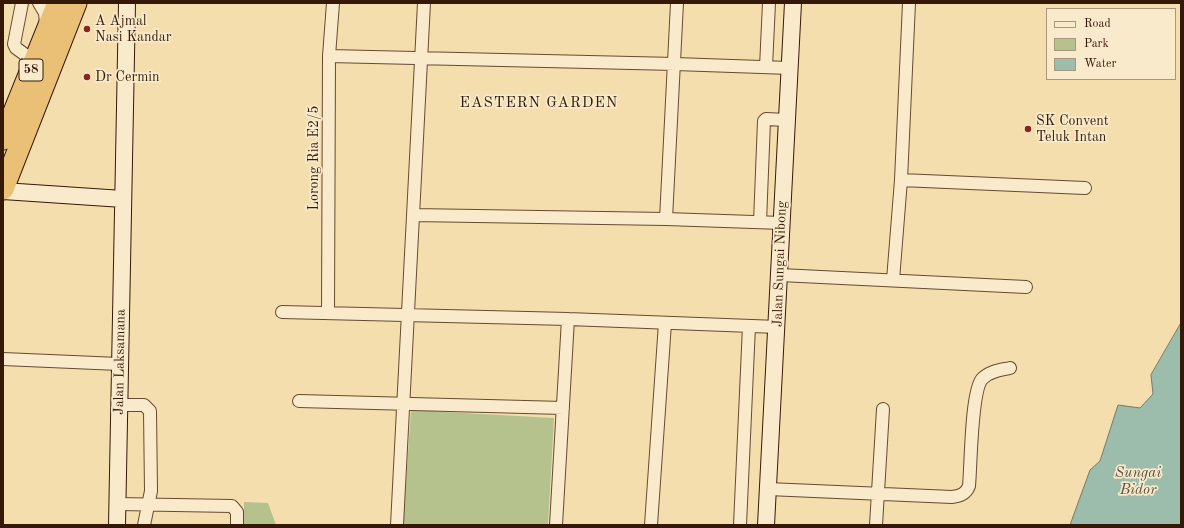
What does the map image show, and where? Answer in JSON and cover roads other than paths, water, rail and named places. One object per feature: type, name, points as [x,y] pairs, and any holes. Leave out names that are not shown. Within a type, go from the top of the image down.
[{"type":"highway","name":"58","points":[[3,139],[58,3]]},
{"type":"highway","name":"58","points":[[3,190],[76,3]]},
{"type":"highway","points":[[3,139],[24,108],[32,103],[37,103]]},
{"type":"street","points":[[22,3],[14,44],[16,48],[35,62]]},
{"type":"street","points":[[39,3],[46,18],[45,34]]},
{"type":"street","name":"Jalan Laksamana","points":[[117,525],[118,405],[127,3]]},
{"type":"street","name":"Lorong Ria E2/5","points":[[328,313],[329,56],[332,3]]},
{"type":"street","points":[[397,525],[409,315],[420,57],[424,3]]},
{"type":"street","points":[[666,219],[677,3]]},
{"type":"street","points":[[766,67],[769,3]]},
{"type":"street","name":"Jalan Sungai Nibong","points":[[766,525],[778,327],[786,120],[794,3]]},
{"type":"street","points":[[893,280],[901,180],[909,3]]},
{"type":"street","points":[[329,56],[420,57],[790,68]]},
{"type":"street","points":[[760,222],[764,121],[766,119],[786,120]]},
{"type":"street","points":[[901,180],[1085,188]]},
{"type":"street","points":[[3,190],[123,199]]},
{"type":"street","points":[[413,215],[666,219],[782,223]]},
{"type":"street","points":[[780,275],[1026,287]]},
{"type":"street","points":[[282,312],[568,319],[778,327]]},
{"type":"street","points":[[556,525],[568,319]]},
{"type":"street","points":[[651,525],[665,323]]},
{"type":"street","points":[[740,525],[749,326]]},
{"type":"street","points":[[3,359],[119,364]]},
{"type":"street","points":[[768,489],[878,495],[952,497],[962,495],[968,490],[975,403],[978,385],[983,378],[994,372],[1010,368]]},
{"type":"street","points":[[299,401],[563,408]]},
{"type":"street","points":[[118,405],[144,406],[150,410],[151,491],[144,525]]},
{"type":"street","points":[[876,525],[883,409]]},
{"type":"street","points":[[118,504],[232,506],[237,512],[237,525]]},
{"type":"water","name":"Sungai Bidor","points":[[1181,323],[1181,525],[1070,525],[1090,470],[1100,461],[1118,405],[1140,408],[1153,394],[1151,375]]},
{"type":"place","name":"A Ajmal Nasi Kandar","points":[[87,29]]},
{"type":"place","name":"Dr Cermin","points":[[87,77]]},
{"type":"place","name":"SK Convent Teluk Intan","points":[[1028,129]]},
{"type":"district","name":"EASTERN GARDEN","points":[[539,103]]}]
